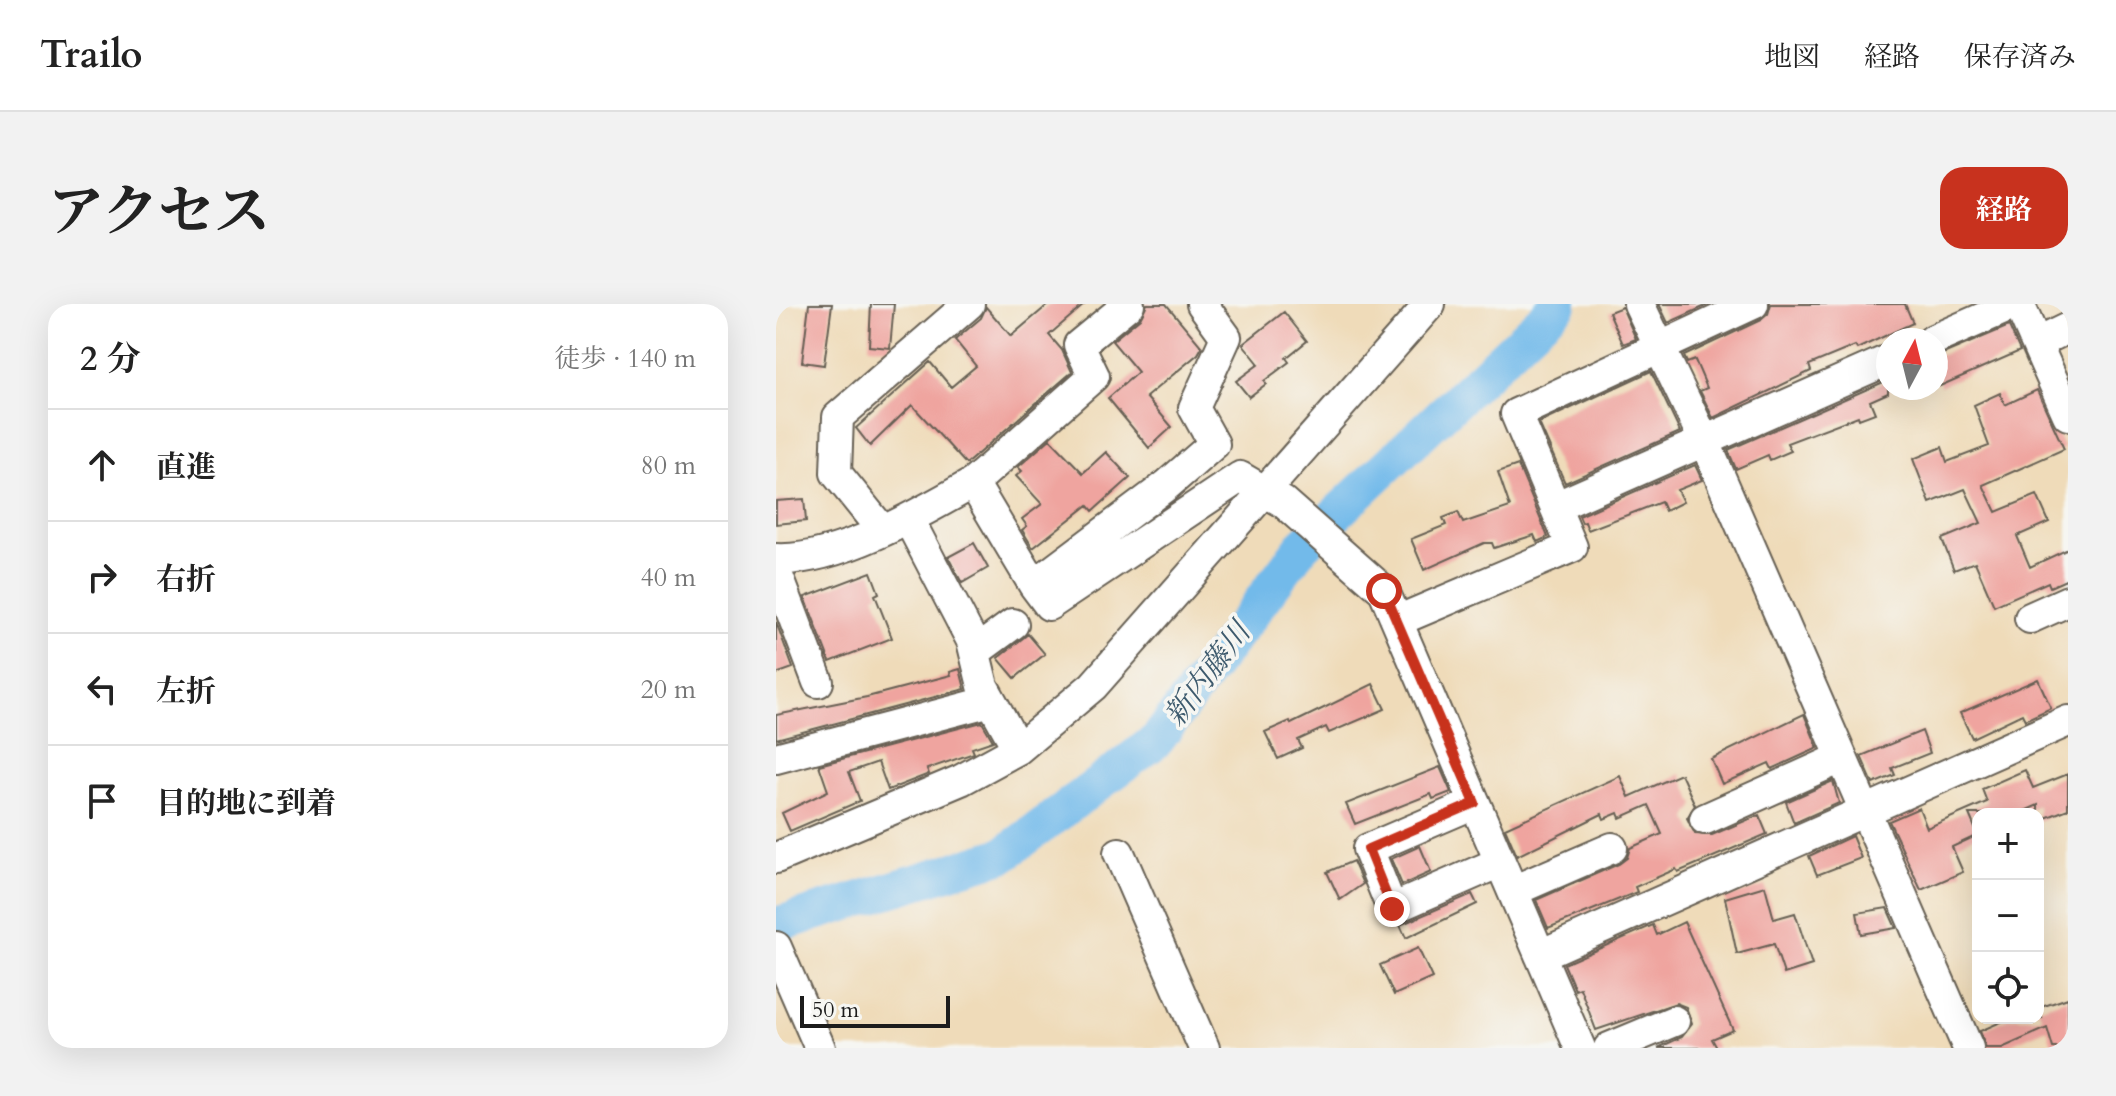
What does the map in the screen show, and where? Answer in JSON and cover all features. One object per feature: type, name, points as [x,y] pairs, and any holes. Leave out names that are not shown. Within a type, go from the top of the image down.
[{"type":"street","points":[[969,304],[838,417],[836,473],[896,525],[975,652],[983,686],[1018,749]]},
{"type":"street","points":[[818,682],[778,576],[802,561],[896,525],[973,483],[1094,376],[1079,345],[1129,304]]},
{"type":"street","points":[[1034,585],[1167,485],[1214,444],[1194,408],[1226,337],[1202,304]]},
{"type":"street","points":[[776,858],[961,780],[1018,749],[1093,686],[1273,495],[1430,304]]},
{"type":"street","points":[[1639,304],[1704,440],[1968,1048]]},
{"type":"street","points":[[1397,621],[1572,547],[1516,414],[1753,304]]},
{"type":"street","points":[[1948,334],[2017,304],[2068,412]]},
{"type":"street","points":[[2037,343],[2068,328]]},
{"type":"street","points":[[1555,507],[1876,365]]},
{"type":"street","points":[[973,483],[1049,605],[1240,477],[1273,495],[1363,571],[1384,591],[1580,1048]]},
{"type":"street","points":[[2030,618],[2068,601]]},
{"type":"street","points":[[975,652],[1013,624]]},
{"type":"street","points":[[776,758],[991,701]]},
{"type":"street","points":[[1540,955],[2068,721]]},
{"type":"street","points":[[1705,819],[1841,758]]},
{"type":"street","points":[[1475,803],[1368,849],[1392,909],[1500,862]]},
{"type":"street","points":[[1513,891],[1612,848]]},
{"type":"street","points":[[1119,853],[1204,1048]]},
{"type":"street","points":[[776,947],[820,1048]]},
{"type":"street","points":[[1609,1048],[1674,1021]]},
{"type":"building","points":[[809,304],[832,304],[824,365],[802,362]]},
{"type":"building","points":[[871,304],[894,304],[890,348],[869,346]]},
{"type":"building","points":[[1049,304],[1085,304],[1049,335],[1062,350],[1072,372],[966,464],[912,405],[870,446],[856,428],[930,362],[951,387],[976,366],[955,340],[981,318],[986,307],[1011,336]]},
{"type":"building","points":[[1147,304],[1166,304],[1202,347],[1198,354],[1146,397],[1172,427],[1149,448],[1108,398],[1138,372],[1112,341],[1140,318]]},
{"type":"building","points":[[1659,304],[1710,304],[1668,323]]},
{"type":"building","points":[[1771,304],[1905,304],[1913,323],[1902,328],[1876,328],[1876,340],[1809,365],[1811,371],[1713,418],[1700,391],[1707,388],[1695,360],[1687,363],[1684,356],[1768,314]]},
{"type":"building","points":[[1622,307],[1636,339],[1623,344],[1609,312]]},
{"type":"building","points":[[1284,312],[1307,341],[1286,358],[1289,362],[1249,397],[1236,381],[1259,364],[1243,344]]},
{"type":"building","points":[[2009,326],[2020,351],[1948,382],[1948,352]]},
{"type":"building","points":[[1651,371],[1680,432],[1565,483],[1539,423]]},
{"type":"building","points":[[1876,385],[1876,398],[1870,401],[1875,413],[1859,419],[1858,416],[1787,443],[1791,451],[1770,460],[1768,455],[1736,469],[1728,450]]},
{"type":"building","points":[[2037,390],[2064,449],[1983,485],[1996,512],[2037,495],[2049,522],[2017,536],[2030,567],[2068,549],[2068,579],[2050,587],[2048,582],[1994,606],[1975,562],[1954,570],[1942,539],[1981,523],[1965,489],[1930,503],[1913,459],[1942,447],[1947,462],[1989,446],[1974,405],[2000,393],[2005,405]]},
{"type":"building","points":[[1050,439],[1083,473],[1106,452],[1130,478],[1093,511],[1088,505],[1033,548],[1022,530],[1027,526],[1022,519],[1042,504],[1016,476],[1022,471],[1018,467]]},
{"type":"building","points":[[1518,465],[1548,537],[1537,542],[1534,535],[1494,548],[1492,543],[1484,543],[1424,570],[1411,539],[1446,525],[1443,518],[1458,512],[1463,523],[1510,507],[1498,472]]},
{"type":"building","points":[[1695,465],[1702,480],[1677,490],[1683,502],[1665,511],[1661,502],[1588,530],[1585,522],[1582,523],[1579,516]]},
{"type":"building","points":[[804,499],[806,521],[776,524],[776,501]]},
{"type":"building","points":[[974,543],[988,568],[962,583],[948,557]]},
{"type":"building","points":[[871,572],[879,593],[875,595],[892,638],[830,662],[805,597]]},
{"type":"building","points":[[776,622],[793,668],[776,674]]},
{"type":"building","points":[[1028,634],[1045,654],[1015,678],[998,658]]},
{"type":"building","points":[[960,669],[965,689],[776,739],[776,715],[867,697],[951,675],[950,672]]},
{"type":"building","points":[[2038,679],[2051,708],[2025,720],[2022,714],[1972,738],[1960,713]]},
{"type":"building","points":[[1373,684],[1385,709],[1329,733],[1326,727],[1298,740],[1302,748],[1278,759],[1265,732],[1290,721],[1291,724]]},
{"type":"building","points":[[1804,714],[1818,748],[1772,769],[1769,763],[1722,784],[1711,759]]},
{"type":"building","points":[[982,722],[993,741],[972,748],[974,753],[927,769],[929,774],[888,790],[878,762],[849,772],[860,801],[790,831],[782,813],[828,791],[819,765]]},
{"type":"building","points":[[1922,731],[1930,753],[1892,768],[1895,775],[1873,784],[1861,756]]},
{"type":"building","points":[[1440,767],[1451,792],[1433,799],[1431,794],[1355,824],[1346,804]]},
{"type":"building","points":[[2025,770],[2033,788],[2068,774],[2068,809],[2044,819],[2044,808],[2038,808],[2038,805],[2031,808],[1973,808],[1987,802],[1982,789]]},
{"type":"building","points":[[1681,774],[1695,805],[1687,818],[1695,834],[1712,835],[1759,815],[1767,834],[1678,872],[1676,869],[1635,887],[1637,892],[1548,928],[1536,900],[1619,864],[1627,858],[1630,848],[1662,834],[1649,805],[1620,818],[1618,813],[1604,819],[1602,814],[1517,856],[1505,828],[1620,776],[1629,797]]},
{"type":"building","points":[[1833,781],[1839,803],[1794,823],[1786,802]]},
{"type":"building","points":[[1919,808],[1927,828],[1972,808],[1972,814],[1969,814],[1972,838],[1952,847],[1963,872],[1921,890],[1889,821]]},
{"type":"building","points":[[1852,836],[1861,858],[1817,875],[1809,856]]},
{"type":"building","points":[[1420,846],[1431,872],[1402,885],[1391,859]]},
{"type":"building","points":[[1353,861],[1363,884],[1340,900],[1327,872]]},
{"type":"building","points":[[1765,886],[1774,919],[1795,913],[1812,965],[1784,974],[1774,944],[1737,954],[1725,898]]},
{"type":"building","points":[[1472,894],[1477,904],[1406,938],[1400,925]]},
{"type":"building","points":[[1887,908],[1896,928],[1861,934],[1857,913]]},
{"type":"building","points":[[1684,922],[1733,1030],[1712,1039],[1717,1048],[1658,1048],[1682,1037],[1692,1024],[1686,1007],[1676,1003],[1596,1030],[1580,988],[1575,990],[1564,964],[1653,925],[1657,935]]},
{"type":"building","points":[[1418,948],[1432,978],[1394,995],[1380,965]]},
{"type":"building","points":[[2068,998],[2068,1048],[2053,1048],[2047,1028],[2002,1048],[1986,1048],[1980,1031],[1996,1024],[2044,1024],[2044,1006]]},
{"type":"waterway","name":"新内藤川","points":[[776,925],[1003,855],[1157,740],[1302,546],[1559,304]]},
{"type":"route","points":[[1384,591],[1475,803],[1368,849],[1392,909]]}]
